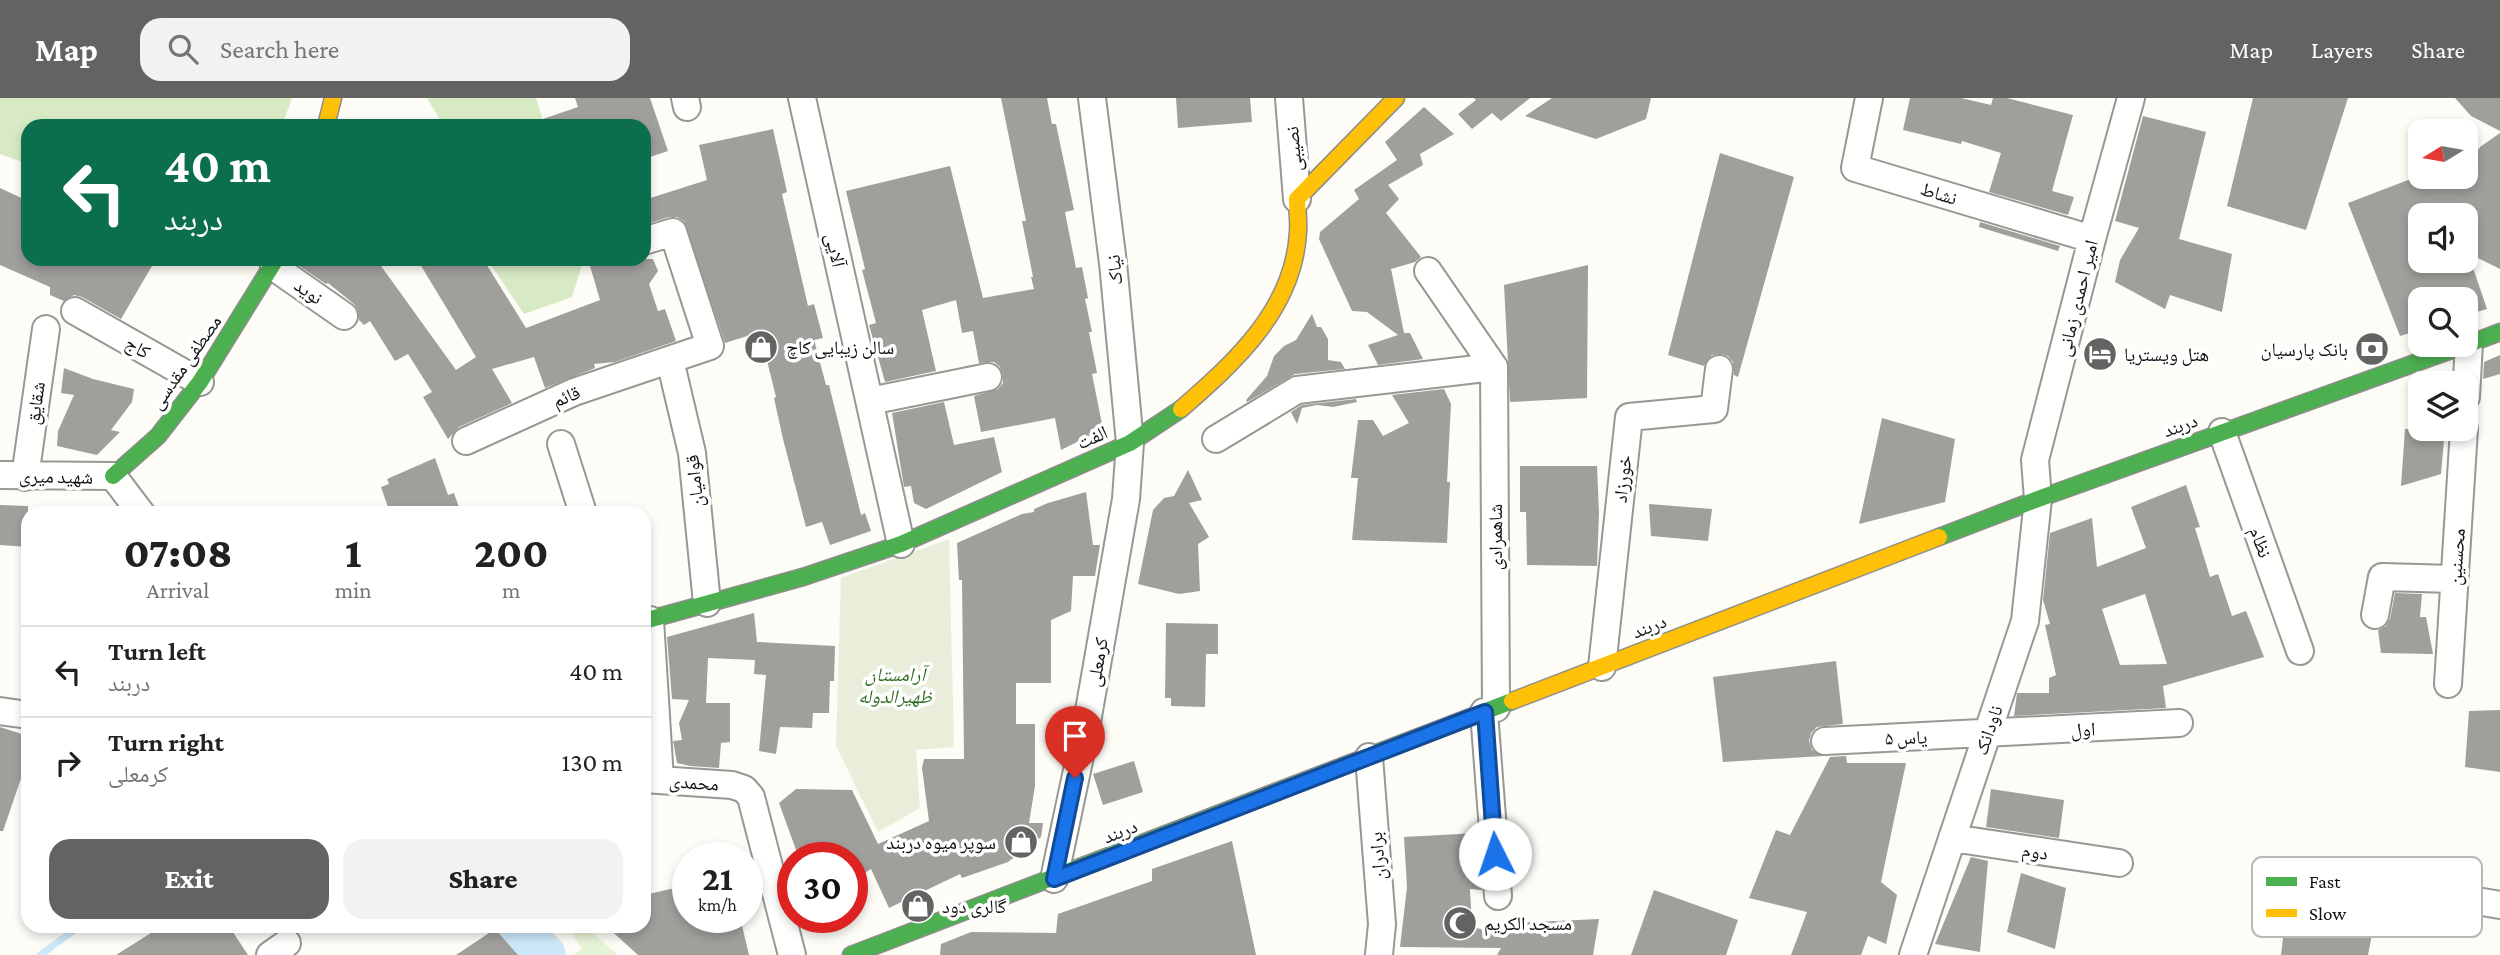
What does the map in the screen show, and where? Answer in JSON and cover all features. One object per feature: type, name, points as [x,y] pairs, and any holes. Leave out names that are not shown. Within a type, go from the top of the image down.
[{"type":"main road","points":[[328,119],[333,98]]},
{"type":"main road","points":[[1297,199],[1396,98]]},
{"type":"main road","name":"الفت","points":[[651,619],[803,577],[901,544],[1130,443],[1180,410],[1227,369],[1270,318],[1291,269],[1298,233],[1297,199]]},
{"type":"main road","name":"مصطفی مقدسی","points":[[113,476],[158,436],[200,383],[273,266]]},
{"type":"main road","name":"دربند","points":[[2478,340],[2500,332]]},
{"type":"main road","name":"دربند","points":[[867,953],[2038,499],[2431,357]]},
{"type":"street","name":"آلایی","points":[[802,98],[901,544]]},
{"type":"street","name":"نیاک","points":[[1092,98],[1113,263],[1130,443]]},
{"type":"street","name":"نشاط","points":[[1869,98],[1855,168],[2092,239]]},
{"type":"street","name":"امیر احمدی زمانی","points":[[2038,499],[2035,460],[2131,98]]},
{"type":"street","name":"نصیبی","points":[[1290,99],[1297,199]]},
{"type":"street","name":"قائم","points":[[466,440],[574,392],[710,346],[673,232],[651,239]]},
{"type":"street","name":"نوید","points":[[279,266],[344,316]]},
{"type":"street","points":[[1216,439],[1297,390],[1494,367],[1428,271]]},
{"type":"street","name":"کاج","points":[[75,311],[200,383]]},
{"type":"street","name":"شقایق","points":[[12,476],[46,329]]},
{"type":"street","name":"قوامیان","points":[[670,360],[692,453],[707,603]]},
{"type":"street","name":"شاهمرادی","points":[[1494,367],[1490,710],[1498,896]]},
{"type":"street","name":"خورزاد","points":[[1602,667],[1629,416],[1714,410],[1719,369]]},
{"type":"street","points":[[870,401],[988,377]]},
{"type":"street","name":"نظام","points":[[2222,432],[2300,651]]},
{"type":"street","name":"محسنین","points":[[2448,684],[2463,441]]},
{"type":"street","name":"کرمعلی","points":[[1054,879],[1086,728],[1124,512],[1130,443]]},
{"type":"street","points":[[561,444],[581,506]]},
{"type":"street","name":"شهید میری","points":[[12,476],[113,476]]},
{"type":"street","points":[[113,476],[136,506]]},
{"type":"street","name":"ناودانک","points":[[1913,955],[2025,621],[2038,499]]},
{"type":"street","points":[[2375,615],[2382,577],[2454,579]]},
{"type":"street","points":[[0,711],[21,714]]},
{"type":"street","name":"اول","points":[[1987,734],[2179,723]]},
{"type":"street","name":"یاس ۵","points":[[1825,741],[1987,734]]},
{"type":"street","points":[[651,747],[652,779]]},
{"type":"street","name":"برادران","points":[[1369,757],[1382,923],[1380,955]]},
{"type":"street","name":"محمدی","points":[[652,779],[732,785],[744,789],[751,797],[792,955]]},
{"type":"street","name":"دوم","points":[[1952,838],[2119,863]]},
{"type":"street","points":[[2482,902],[2500,905]]},
{"type":"green space","points":[[0,98],[292,98],[284,119],[21,119],[21,162],[0,154]]},
{"type":"green space","points":[[427,98],[536,98],[543,119],[440,119]]},
{"type":"green space","points":[[492,266],[582,266],[572,297],[524,314]]},
{"type":"green space","name":"آرامستان ظهیرالدوله","points":[[949,539],[954,747],[916,750],[920,808],[878,832],[836,746],[841,578]]},
{"type":"green space","points":[[572,933],[595,933],[618,955],[573,955],[582,949]]},
{"type":"building","points":[[575,98],[650,98],[668,151],[651,157],[651,119],[543,119],[578,107]]},
{"type":"building","points":[[1001,98],[1047,98],[1052,124],[1056,124],[1074,210],[1065,212],[1076,268],[1082,267],[1088,298],[1085,299],[1097,373],[1092,374],[1103,429],[1061,450],[1055,418],[981,432],[974,396],[998,389],[1003,383],[1003,375],[994,362],[979,363],[973,331],[962,333],[956,300],[922,310],[936,371],[885,382],[869,325],[876,323],[846,191],[950,166],[983,298],[1034,289],[1022,221],[1026,221]]},
{"type":"building","points":[[1176,98],[1250,98],[1252,122],[1178,128]]},
{"type":"building","points":[[1474,98],[1530,98],[1501,121],[1492,113],[1472,129],[1458,114],[1476,100]]},
{"type":"building","points":[[1552,98],[1651,98],[1646,119],[1596,139],[1525,116]]},
{"type":"building","points":[[1910,98],[1961,98],[1991,105],[1993,98],[2007,98],[2073,115],[2052,191],[2074,197],[2068,215],[1989,192],[2001,153],[1962,141],[1961,144],[1903,130]]},
{"type":"building","points":[[2253,98],[2348,98],[2306,230],[2227,206]]},
{"type":"building","points":[[2455,98],[2500,98],[2500,131],[2471,116]]},
{"type":"building","points":[[1424,107],[1454,134],[1420,154],[1423,165],[1388,185],[1399,199],[1386,213],[1421,257],[1415,262],[1391,269],[1404,333],[1410,333],[1423,359],[1378,365],[1368,345],[1398,335],[1367,312],[1352,311],[1319,239],[1320,232],[1359,199],[1354,190],[1397,160],[1385,142]]},
{"type":"building","points":[[2143,116],[2206,132],[2179,239],[2232,254],[2222,312],[2170,295],[2165,309],[2115,282],[2120,260],[2139,228],[2115,221]]},
{"type":"building","points":[[773,129],[787,192],[782,194],[808,306],[814,304],[823,338],[814,340],[826,385],[829,385],[861,515],[865,513],[871,531],[830,545],[822,522],[806,527],[783,439],[760,332],[725,343],[684,221],[669,217],[651,223],[651,198],[707,180],[699,145]]},
{"type":"building","points":[[2500,133],[2500,269],[2478,258],[2478,203],[2408,203],[2408,273],[2475,273],[2487,309],[2478,312],[2478,287],[2408,287],[2408,334],[2400,336],[2348,203],[2408,180],[2408,189],[2478,189],[2480,147]]},
{"type":"building","points":[[1720,153],[1794,177],[1738,377],[1734,375],[1733,362],[1722,354],[1712,355],[1704,366],[1668,355]]},
{"type":"building","points":[[0,188],[21,198],[21,266],[152,266],[121,319],[82,297],[74,295],[64,301],[50,295],[50,287],[0,265]]},
{"type":"building","points":[[1980,222],[2060,246],[2058,251],[1979,227]]},
{"type":"building","points":[[653,259],[658,271],[649,284],[658,311],[665,309],[676,341],[615,362],[594,364],[595,368],[545,388],[534,357],[492,369],[512,403],[459,427],[448,439],[423,397],[432,392],[408,354],[395,361],[370,321],[364,325],[359,320],[354,304],[299,266],[381,266],[456,370],[476,357],[421,266],[487,266],[526,328],[600,300],[590,266],[651,266]]},
{"type":"building","points":[[1588,265],[1587,398],[1510,402],[1504,285]]},
{"type":"building","points":[[1312,314],[1317,327],[1321,327],[1328,339],[1328,360],[1341,362],[1345,369],[1295,374],[1247,402],[1267,376],[1274,356],[1284,346],[1296,340]]},
{"type":"building","points":[[2500,355],[2500,374],[2483,379],[2484,362]]},
{"type":"building","points":[[64,368],[93,379],[134,389],[132,402],[111,430],[120,432],[97,455],[57,446],[58,431],[74,395],[61,393]]},
{"type":"building","points":[[1444,389],[1451,404],[1447,543],[1352,540],[1358,478],[1351,478],[1358,420],[1373,420],[1383,436],[1409,423],[1392,395]]},
{"type":"building","points":[[1356,399],[1357,402],[1333,407],[1317,405],[1302,408],[1297,424],[1291,412],[1302,405]]},
{"type":"building","points":[[944,402],[954,445],[994,437],[1002,472],[926,509],[914,503],[911,486],[904,487],[892,413]]},
{"type":"building","points":[[1882,418],[1955,439],[1945,502],[1859,524]]},
{"type":"building","points":[[2405,429],[2408,429],[2408,441],[2444,441],[2441,474],[2401,486]]},
{"type":"building","points":[[435,458],[448,495],[454,493],[459,506],[388,506],[381,487],[389,484],[387,479]]},
{"type":"building","points":[[1520,466],[1597,466],[1597,566],[1527,565],[1526,512],[1520,512]]},
{"type":"building","points":[[1188,470],[1202,500],[1189,503],[1209,537],[1198,544],[1200,591],[1179,594],[1138,584],[1153,510],[1164,498],[1174,496]]},
{"type":"building","points":[[2186,485],[2200,527],[2195,528],[2210,577],[2218,574],[2232,616],[2246,611],[2264,657],[2163,686],[2166,708],[2014,716],[2017,693],[2049,693],[2049,678],[2056,675],[2045,625],[2050,624],[2043,600],[2050,533],[2092,518],[2097,567],[2146,548],[2131,507]],"holes":[[[2145,594],[2167,664],[2120,665],[2102,609]]]},
{"type":"building","points":[[1086,492],[1093,545],[1100,545],[1095,576],[1073,576],[1071,611],[1051,620],[1051,683],[1016,683],[1016,724],[1035,724],[1035,786],[1029,823],[1043,823],[1041,837],[1008,862],[962,878],[960,874],[889,908],[871,869],[868,871],[868,842],[793,842],[779,803],[796,789],[852,790],[878,844],[929,821],[922,768],[924,759],[964,759],[962,580],[959,580],[957,543],[1022,514],[1034,512],[1034,509]]},
{"type":"building","points":[[1649,504],[1712,509],[1708,541],[1651,536]]},
{"type":"building","points":[[0,505],[28,506],[21,506],[21,546],[0,545]]},
{"type":"building","points":[[2395,593],[2422,594],[2420,617],[2426,617],[2433,654],[2381,653],[2378,630],[2386,626],[2390,619]]},
{"type":"building","points":[[754,613],[757,642],[835,646],[834,681],[830,681],[829,713],[813,713],[812,728],[780,727],[776,754],[759,751],[766,675],[754,674],[755,660],[708,658],[706,703],[730,703],[730,742],[721,743],[719,768],[677,763],[673,741],[682,740],[679,723],[689,700],[672,699],[667,637]]},
{"type":"building","points":[[1166,623],[1218,624],[1218,654],[1206,654],[1205,707],[1171,706],[1171,698],[1165,698]]},
{"type":"building","points":[[1836,661],[1843,724],[1817,727],[1811,733],[1809,741],[1812,750],[1823,756],[1723,762],[1713,677]]},
{"type":"building","points":[[2500,710],[2500,772],[2465,767],[2469,711]]},
{"type":"building","points":[[0,727],[21,734],[21,778],[3,831],[0,831]]},
{"type":"building","points":[[1846,756],[1847,763],[1906,763],[1881,882],[1897,895],[1886,944],[1868,936],[1861,955],[1791,955],[1807,912],[1749,898],[1776,830],[1790,835],[1830,757]]},
{"type":"building","points":[[1134,761],[1143,792],[1103,805],[1093,774]]},
{"type":"building","points":[[1991,789],[2064,800],[2059,838],[1986,827]]},
{"type":"building","points":[[1477,833],[1482,890],[1470,889],[1472,927],[1506,935],[1511,923],[1599,919],[1593,955],[1497,955],[1501,948],[1400,947],[1407,887],[1404,837]]},
{"type":"building","points":[[1232,841],[1256,955],[940,955],[941,944],[971,932],[1056,933],[1058,914],[1152,881],[1152,869]]},
{"type":"building","points":[[1971,857],[1988,861],[1980,952],[1935,944]]},
{"type":"building","points":[[2021,873],[2066,888],[2055,949],[2007,932]]},
{"type":"building","points":[[672,889],[672,933],[744,933],[749,955],[638,955],[614,933],[651,933],[651,893]]},
{"type":"building","points":[[1654,890],[1738,920],[1726,955],[1631,955]]},
{"type":"building","points":[[151,933],[234,933],[248,955],[116,955]]},
{"type":"building","points":[[489,933],[499,933],[518,955],[456,955]]},
{"type":"building","points":[[2283,937],[2371,937],[2368,955],[2281,955]]},
{"type":"waterway","points":[[40,955],[70,933]]},
{"type":"waterway","points":[[524,933],[546,955]]},
{"type":"traffic: fast","points":[[113,476],[158,436],[200,382],[272,266]]},
{"type":"traffic: fast","points":[[2478,340],[2500,332]]},
{"type":"traffic: fast","points":[[1939,537],[2432,357]]},
{"type":"traffic: fast","points":[[651,619],[803,577],[901,544],[1130,443],[1181,409]]},
{"type":"traffic: fast","points":[[851,955],[1512,701]]},
{"type":"traffic: slow","points":[[328,119],[333,98]]},
{"type":"traffic: slow","points":[[1181,409],[1241,353],[1258,332],[1286,286],[1294,260],[1298,228],[1297,199],[1396,98]]},
{"type":"traffic: slow","points":[[1512,701],[1939,537]]},
{"type":"place","name":"سالن زیبایی کاچ","points":[[761,347]]},
{"type":"place","name":"بانک پارسیان","points":[[2372,349]]},
{"type":"place","name":"هتل ویستریا","points":[[2100,354]]},
{"type":"place","name":"سوپر میوه دربند","points":[[1021,842]]},
{"type":"place","name":"گالری دود","points":[[918,906]]},
{"type":"place","name":"مسجد الکریم","points":[[1460,923]]},
{"type":"route","points":[[1075,778],[1054,879],[1485,712],[1495,854]]}]
